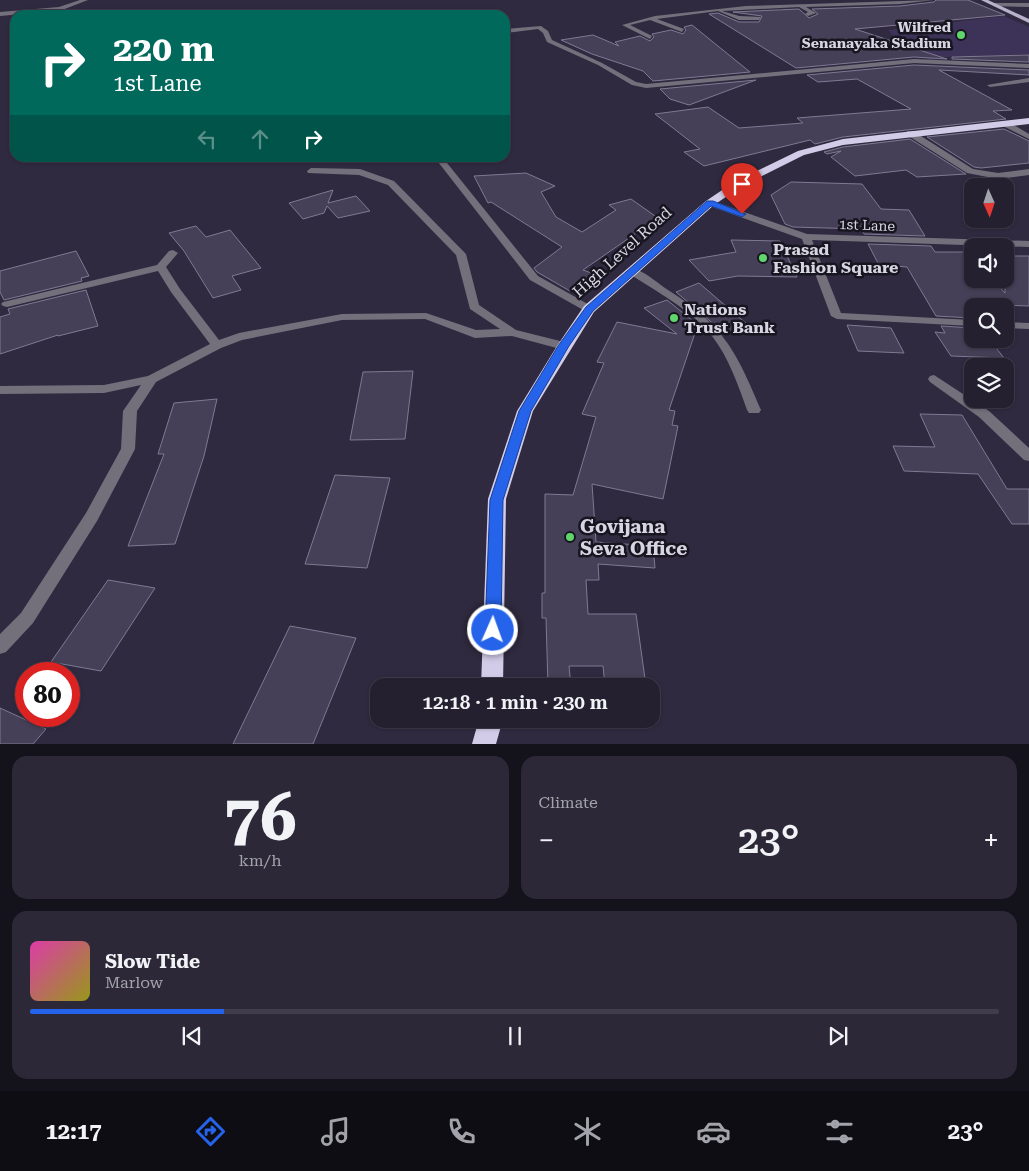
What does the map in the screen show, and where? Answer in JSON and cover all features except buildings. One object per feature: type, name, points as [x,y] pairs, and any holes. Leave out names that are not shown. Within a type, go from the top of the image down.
[{"type":"highway","name":"High Level Road","points":[[492,678],[497,500],[525,411],[564,346],[589,309],[710,203],[738,184],[801,153],[843,142],[910,133],[1020,123]]},
{"type":"highway","points":[[484,744],[488,728]]},
{"type":"main road","points":[[984,0],[1029,21]]},
{"type":"street","points":[[64,10],[85,0]]},
{"type":"street","points":[[650,37],[625,25],[651,19],[713,10],[797,4],[890,4],[931,0]]},
{"type":"street","points":[[797,4],[813,13],[808,14]]},
{"type":"street","points":[[995,6],[1029,5]]},
{"type":"street","points":[[713,10],[739,18],[760,18]]},
{"type":"street","points":[[1005,10],[1029,10]]},
{"type":"street","points":[[651,19],[682,30]]},
{"type":"street","points":[[510,30],[539,27],[546,32],[549,41],[600,64],[634,84],[646,86],[914,61],[1029,66]]},
{"type":"street","points":[[990,85],[1029,80]]},
{"type":"street","points":[[1020,123],[1029,137]]},
{"type":"street","points":[[910,133],[970,171],[998,176],[1029,172]]},
{"type":"street","points":[[442,162],[534,278],[589,309]]},
{"type":"street","points":[[311,171],[360,172],[391,183],[461,254],[474,307],[512,332]]},
{"type":"street","name":"1st Lane","points":[[710,203],[806,237],[1029,244]]},
{"type":"street","points":[[806,237],[837,316],[964,323]]},
{"type":"street","points":[[7,304],[161,267],[173,252]]},
{"type":"street","points":[[161,267],[175,290],[217,345]]},
{"type":"street","points":[[632,271],[709,326],[731,356],[754,410]]},
{"type":"street","points":[[0,390],[104,389],[152,379],[217,345],[240,337],[342,317],[426,316],[475,334],[512,332],[564,346]]},
{"type":"street","points":[[1014,325],[1029,326]]},
{"type":"street","points":[[0,646],[26,618],[92,517],[128,449],[130,411],[152,379]]},
{"type":"street","points":[[934,379],[984,414],[1029,456]]},
{"type":"shaded area","name":"Wilfred Senanayaka Stadium","points":[[1004,16],[1029,27],[1029,54],[944,57],[930,60],[883,42],[896,40],[888,30]]},
{"type":"place","name":"Wilfred Senanayaka Stadium","points":[[961,35]]},
{"type":"place","name":"Prasad Fashion Square","points":[[763,258]]},
{"type":"place","name":"Nations Trust Bank","points":[[674,318]]},
{"type":"place","name":"Govijana Seva Office","points":[[570,537]]},
{"type":"route","points":[[493,630],[497,500],[525,411],[564,346],[589,309],[710,203],[742,214]]}]
